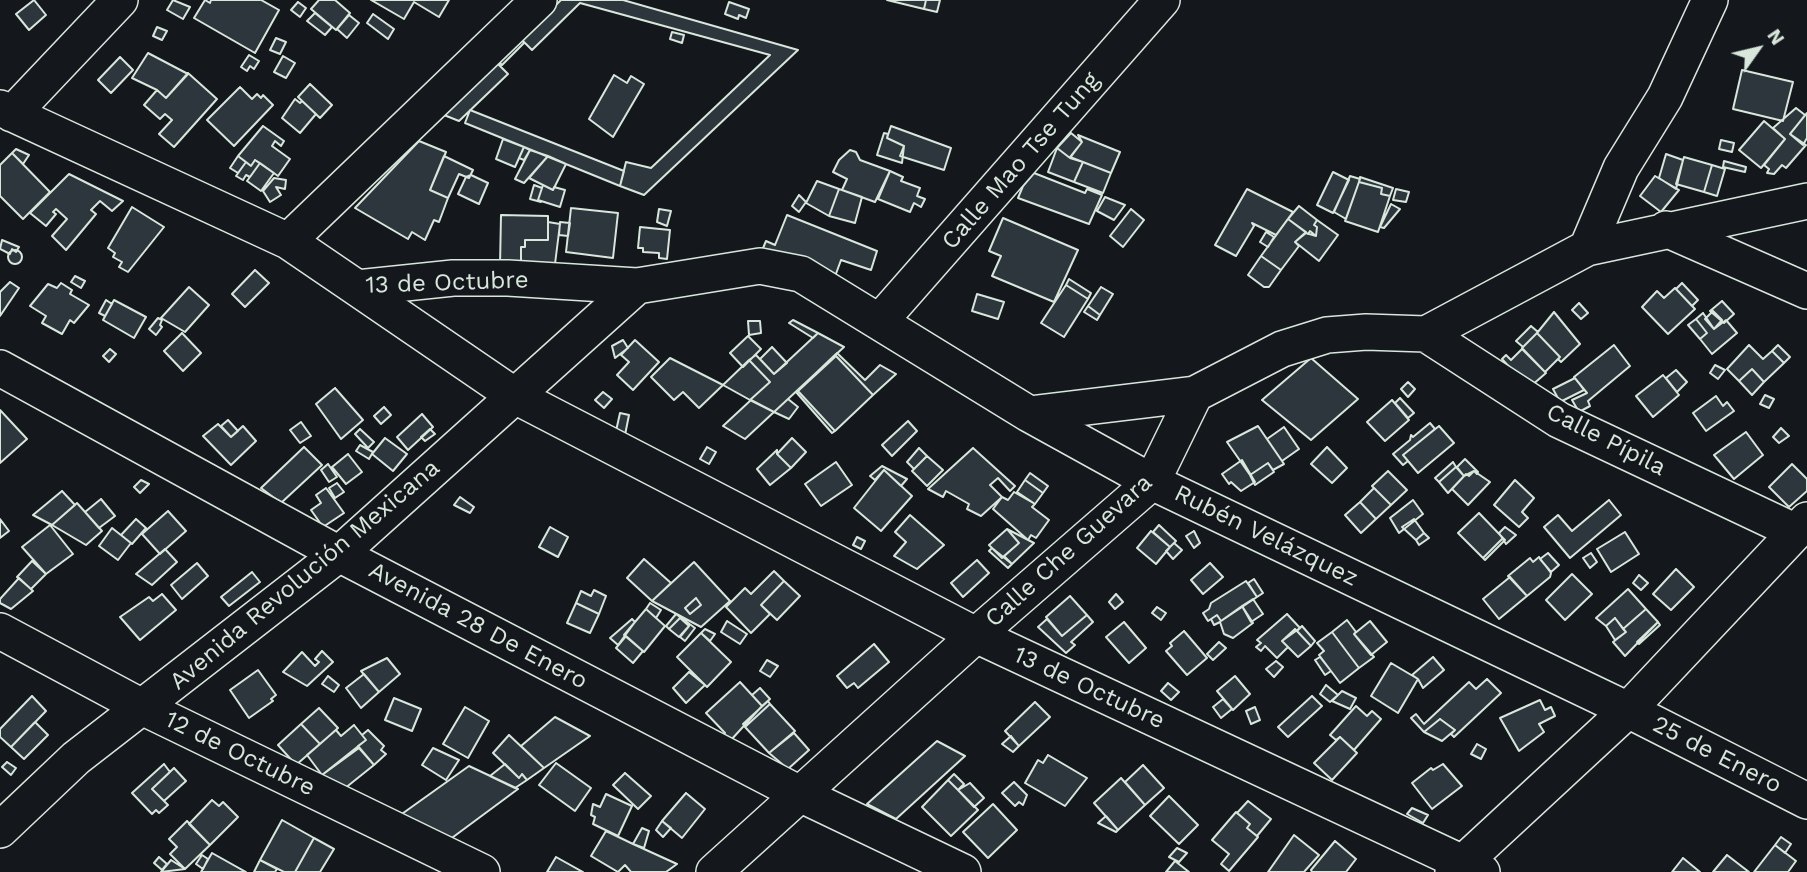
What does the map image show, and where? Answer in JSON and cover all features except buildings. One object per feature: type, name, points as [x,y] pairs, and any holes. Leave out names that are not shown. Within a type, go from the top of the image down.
[{"type":"street","points":[[6,111],[120,0]]},
{"type":"street","points":[[288,241],[539,0]]},
{"type":"street","name":"Calle Mao Tse Tung","points":[[880,321],[1162,0]]},
{"type":"street","points":[[1587,248],[1621,168],[1665,97],[1710,0]]},
{"type":"street","name":"13 de Octubre","points":[[6,111],[288,241],[515,396],[976,635],[1466,869]]},
{"type":"street","points":[[1029,414],[1195,394],[1282,349],[1327,335],[1366,332],[1426,334],[1587,248],[1807,201]]},
{"type":"street","points":[[1666,229],[1807,291]]},
{"type":"street","name":"13 de Octubre","points":[[356,288],[453,278],[508,278],[637,286],[760,266],[801,274],[880,321]]},
{"type":"street","name":"Avenida Revolución Mexicana","points":[[0,830],[76,758],[144,708],[339,554],[637,286]]},
{"type":"street","name":"Rubén Velázquez","points":[[880,321],[1029,414],[1152,482],[1628,710]]},
{"type":"street","name":"Calle Pípila","points":[[1426,334],[1559,420],[1801,525]]},
{"type":"street","name":"Avenida 28 De Enero","points":[[0,368],[339,554],[802,795],[963,872]]},
{"type":"street","name":"Calle Che Guevara","points":[[714,872],[976,635],[1152,482],[1195,394]]},
{"type":"street","points":[[1466,869],[1628,710],[1801,525]]},
{"type":"street","name":"12 de Octubre","points":[[0,631],[144,708],[482,872]]},
{"type":"street","name":"25 de Enero","points":[[1628,710],[1807,801]]}]
